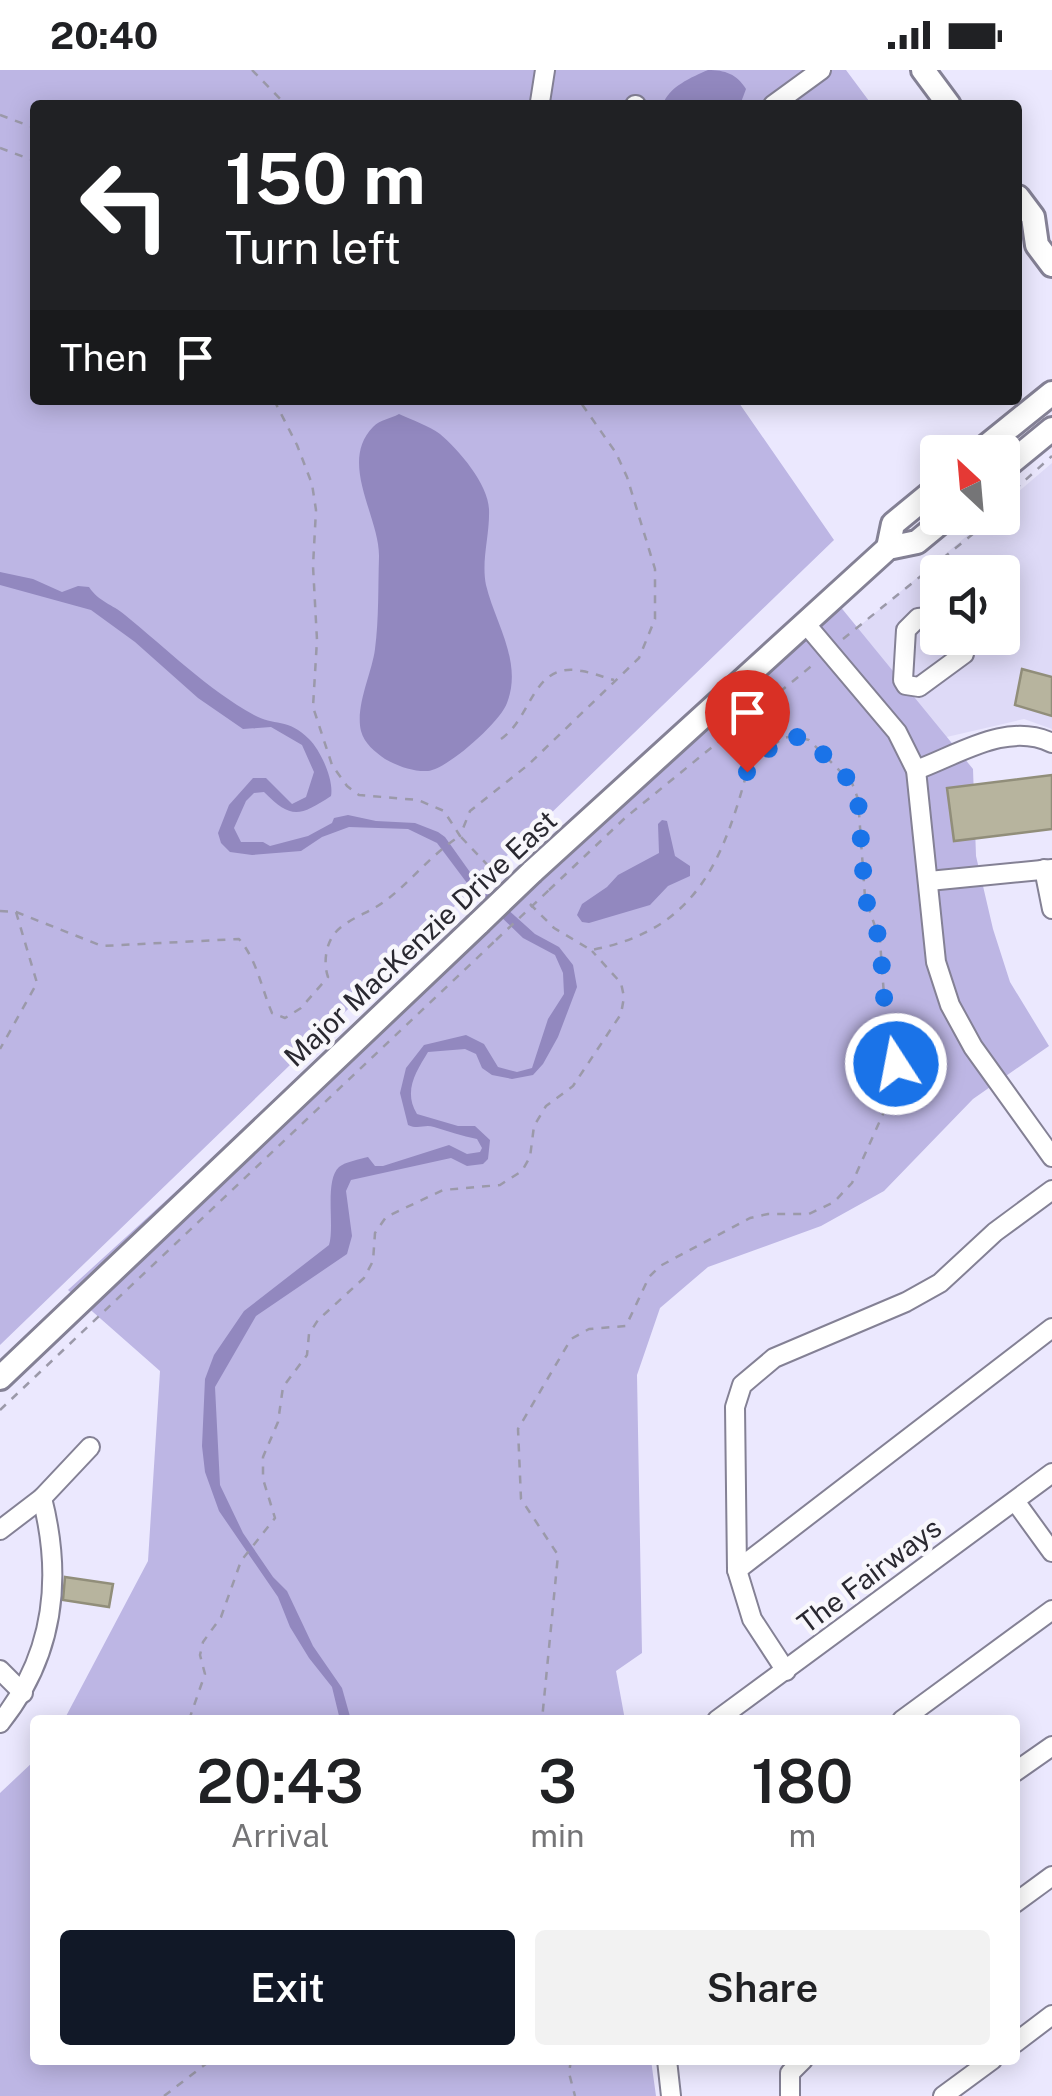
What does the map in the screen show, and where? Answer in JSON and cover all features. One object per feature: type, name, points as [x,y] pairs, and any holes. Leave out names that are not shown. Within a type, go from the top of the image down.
[{"type":"main road","points":[[924,70],[946,100]]},
{"type":"main road","points":[[1022,201],[1042,222],[1038,244],[1052,265]]},
{"type":"main road","points":[[1000,435],[1052,392]]},
{"type":"main road","points":[[1020,455],[1052,429]]},
{"type":"main road","name":"Major MacKenzie Drive East","points":[[888,548],[893,524],[920,502]]},
{"type":"main road","name":"Major MacKenzie Drive East","points":[[0,1378],[532,872],[805,623],[888,548],[917,542],[925,535]]},
{"type":"street","points":[[540,100],[545,70]]},
{"type":"street","points":[[782,100],[821,70]]},
{"type":"street","points":[[920,618],[906,630],[906,686],[919,687],[963,655]]},
{"type":"street","points":[[805,623],[898,732],[916,770],[936,962],[950,1006],[973,1047],[1052,1157]]},
{"type":"street","points":[[916,770],[1002,736],[1042,738],[1052,743]]},
{"type":"street","points":[[929,881],[1048,869],[1052,908]]},
{"type":"street","points":[[786,1671],[752,1619],[737,1570],[735,1407],[742,1386],[774,1358],[906,1302],[940,1283],[995,1232],[1052,1190]]},
{"type":"street","points":[[737,1570],[1052,1328]]},
{"type":"street","points":[[0,1530],[42,1498],[90,1447]]},
{"type":"street","name":"The Fairways","points":[[724,1715],[1052,1473]]},
{"type":"street","points":[[0,1724],[23,1693],[42,1652],[54,1587],[54,1559],[42,1498]]},
{"type":"street","points":[[1014,1501],[1052,1552]]},
{"type":"street","points":[[909,1715],[1052,1610]]},
{"type":"street","points":[[0,1670],[23,1693]]},
{"type":"street","points":[[1020,1768],[1052,1746]]},
{"type":"street","points":[[1020,1899],[1052,1876]]},
{"type":"street","points":[[1020,2039],[1052,2015]]},
{"type":"street","points":[[668,2065],[671,2096]]},
{"type":"street","points":[[790,2096],[790,2073],[798,2065]]},
{"type":"street","points":[[943,2096],[985,2065]]},
{"type":"path","points":[[252,70],[281,100]]},
{"type":"path","points":[[0,115],[30,126]]},
{"type":"path","points":[[0,148],[30,159]]},
{"type":"path","points":[[277,405],[312,484],[316,510],[313,707],[332,765],[346,786],[359,795],[418,800],[444,811],[460,836],[501,879]]},
{"type":"path","points":[[0,911],[16,912],[102,946],[239,939],[254,956],[257,976],[272,1012],[286,1018],[301,1008],[328,977],[324,966],[331,938],[344,925],[381,904],[431,855],[460,836],[470,811],[528,765],[638,658],[655,618],[655,570],[627,476],[616,453],[582,405]]},
{"type":"path","points":[[1020,485],[1052,456]]},
{"type":"path","points":[[0,1410],[625,818],[973,535]]},
{"type":"path","points":[[501,740],[521,722],[538,686],[554,675],[581,670],[616,680]]},
{"type":"path","points":[[542,1715],[558,1556],[521,1499],[518,1429],[571,1339],[589,1330],[626,1326],[649,1278],[660,1266],[750,1218],[809,1214],[834,1202],[852,1183],[866,1155],[892,1094],[896,1064],[885,1010],[880,941],[862,878],[858,799],[852,783],[809,740],[783,738],[754,760],[720,857],[704,882],[661,926],[630,941],[591,950]]},
{"type":"path","points":[[190,1715],[205,1674],[200,1655],[203,1642],[221,1617],[241,1561],[275,1518],[263,1479],[263,1457],[278,1422],[283,1386],[307,1356],[309,1334],[318,1320],[364,1278],[373,1261],[375,1233],[386,1216],[444,1190],[500,1185],[522,1171],[530,1157],[534,1126],[546,1106],[573,1086],[621,1014],[622,983],[591,950],[554,928],[526,900]]},
{"type":"path","points":[[0,1049],[36,983],[16,912]]},
{"type":"path","points":[[164,2096],[204,2065]]},
{"type":"path","points":[[570,2065],[575,2096]]},
{"type":"shaded area","points":[[0,70],[846,70],[868,100],[30,100],[30,405],[740,405],[834,540],[0,1345]]},
{"type":"shaded area","points":[[708,70],[720,71],[739,80],[746,89],[742,100],[666,100],[688,79]]},
{"type":"shaded area","points":[[399,414],[440,434],[464,458],[484,489],[489,509],[486,585],[512,673],[507,703],[495,721],[460,753],[428,771],[406,768],[381,756],[365,739],[360,721],[375,649],[379,557],[359,457],[363,441],[373,427]]},
{"type":"shaded area","points":[[1052,463],[1052,729],[1024,719],[938,739],[856,629],[920,575],[920,655],[1020,655],[1020,555],[944,555],[968,535],[1020,535],[1020,490]]},
{"type":"shaded area","points":[[0,572],[33,579],[62,592],[89,587],[220,693],[254,715],[295,728],[309,739],[326,766],[331,796],[296,812],[281,807],[264,792],[254,793],[234,828],[241,842],[263,842],[270,846],[308,836],[334,818],[348,815],[415,823],[445,837],[477,882],[535,934],[559,947],[573,965],[577,987],[558,1037],[533,1075],[512,1079],[492,1075],[482,1068],[476,1054],[465,1049],[428,1052],[416,1074],[411,1097],[417,1114],[458,1126],[475,1126],[490,1140],[488,1159],[483,1164],[467,1166],[451,1158],[351,1180],[346,1191],[352,1236],[347,1254],[256,1316],[215,1387],[220,1485],[243,1533],[287,1591],[313,1646],[342,1688],[350,1715],[339,1715],[332,1687],[309,1658],[278,1597],[219,1511],[205,1472],[202,1446],[205,1379],[214,1355],[244,1311],[329,1245],[332,1182],[339,1167],[368,1157],[375,1166],[383,1166],[449,1145],[467,1154],[480,1152],[477,1139],[430,1126],[408,1125],[400,1093],[406,1068],[424,1045],[466,1035],[484,1044],[498,1067],[517,1072],[532,1068],[548,1019],[564,994],[563,973],[555,955],[523,938],[470,887],[437,843],[408,829],[349,827],[322,837],[301,851],[252,855],[230,852],[218,833],[229,805],[253,778],[266,778],[292,804],[306,797],[314,772],[302,745],[271,727],[243,729],[198,698],[135,642],[91,610],[0,585]]},
{"type":"shaded area","points":[[830,594],[973,769],[976,856],[993,929],[1010,982],[1049,1046],[973,1099],[884,1191],[821,1226],[708,1267],[660,1308],[637,1375],[642,1653],[616,1671],[624,1715],[67,1715],[148,1561],[160,1371],[68,1290]]},
{"type":"shaded area","points":[[667,821],[675,856],[690,866],[690,876],[668,886],[650,905],[582,922],[577,915],[582,904],[618,875],[659,853],[658,824]]},
{"type":"shaded area","points":[[30,1765],[30,2065],[652,2065],[656,2096],[0,2096],[0,1793]]},
{"type":"building","points":[[1022,669],[1052,677],[1052,716],[1015,705]]},
{"type":"building","points":[[1052,775],[1052,829],[954,841],[947,788]]},
{"type":"building","points":[[65,1577],[113,1584],[109,1607],[63,1600]]},
{"type":"route","points":[[747,772],[754,760],[783,738],[793,736],[809,740],[852,783],[858,799],[862,878],[880,941],[885,1010],[896,1064]]}]
